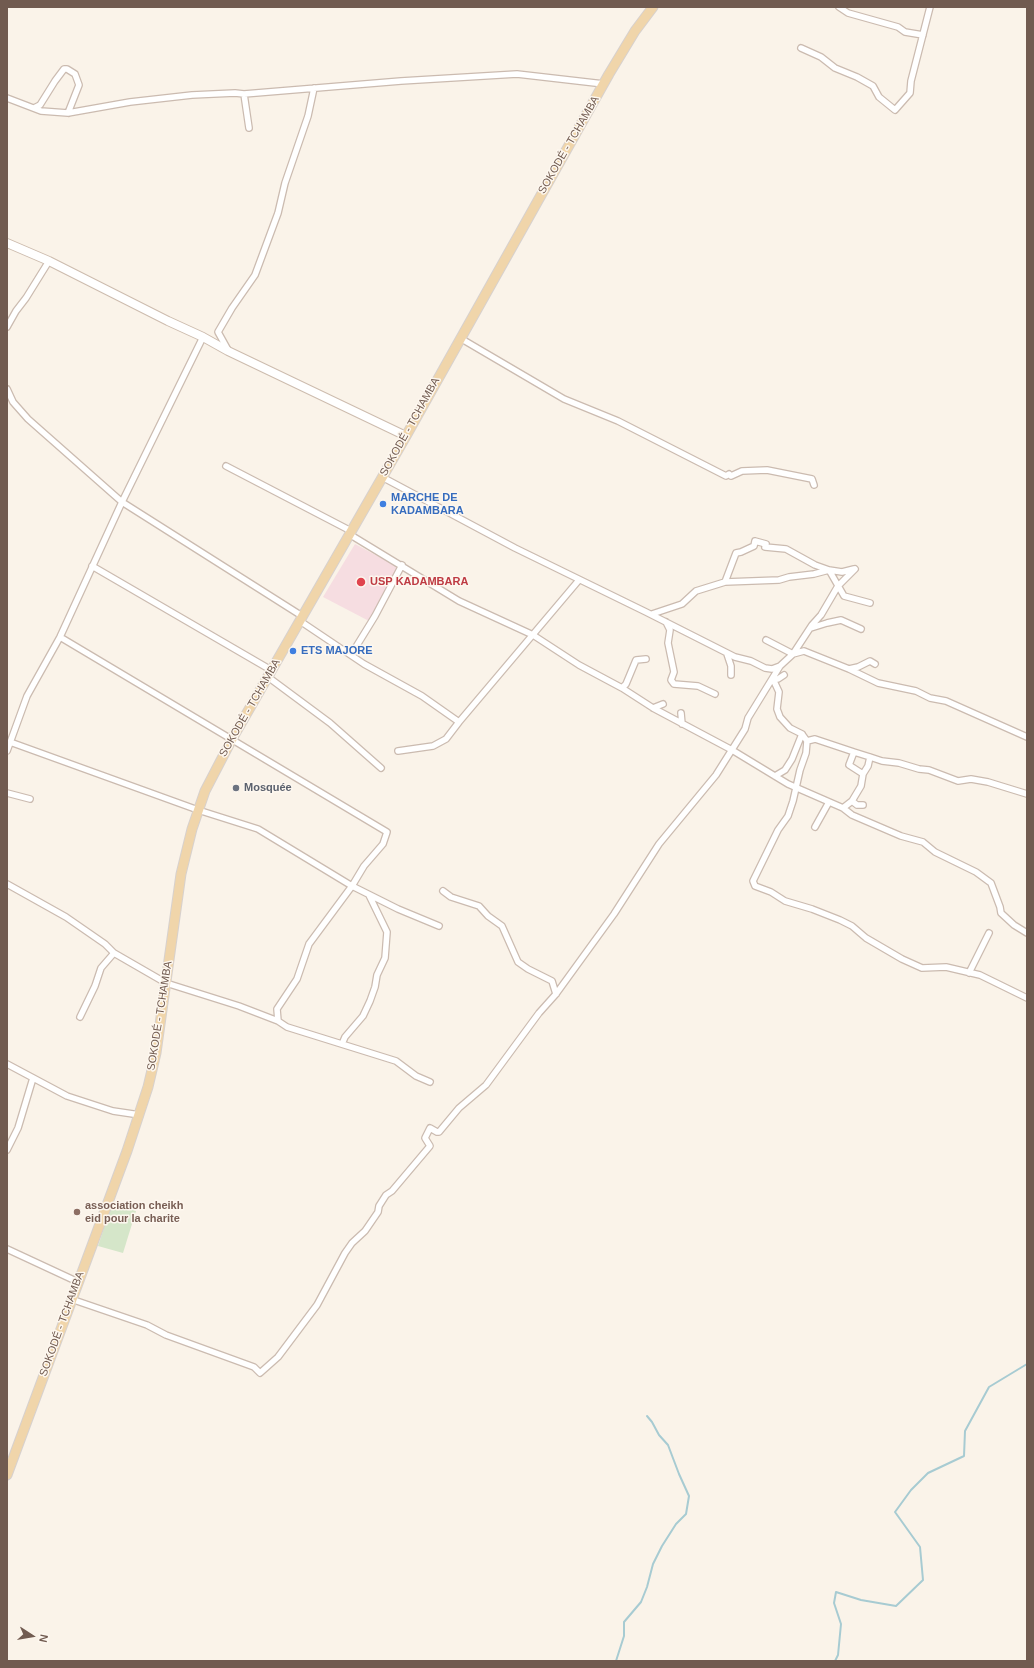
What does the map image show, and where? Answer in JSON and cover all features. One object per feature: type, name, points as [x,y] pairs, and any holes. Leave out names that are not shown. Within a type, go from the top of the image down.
[{"type":"main road","name":"SOKODÉ - TCHAMBA","points":[[8,1469],[140,1115],[156,1053],[181,874],[186,850],[198,810],[214,772],[406,436],[604,84],[635,31],[653,7]]},
{"type":"main road","points":[[7,243],[49,261],[168,321],[204,337],[228,351],[406,436]]},
{"type":"street","points":[[839,7],[848,13],[898,27],[905,32],[923,34]]},
{"type":"street","points":[[801,48],[821,57],[835,68],[857,77],[873,86],[879,97],[895,110],[910,92],[911,81],[930,7]]},
{"type":"street","points":[[34,108],[40,105],[64,69],[67,69],[75,74],[79,85],[68,113]]},
{"type":"street","points":[[7,98],[41,111],[68,113],[157,98],[235,93],[244,94],[517,74],[604,84]]},
{"type":"street","points":[[228,351],[218,332],[232,308],[255,275],[278,212],[285,183],[308,116],[314,88]]},
{"type":"street","points":[[244,94],[249,128]]},
{"type":"street","points":[[7,327],[49,261]]},
{"type":"street","points":[[7,751],[27,696],[60,637],[122,502],[204,337]]},
{"type":"street","points":[[460,338],[564,399],[618,421],[726,476],[729,474],[731,476],[742,471],[767,470],[812,479],[814,485]]},
{"type":"street","points":[[7,389],[13,402],[24,415],[122,502],[301,618],[351,655],[422,696],[459,722]]},
{"type":"street","points":[[226,466],[350,532],[459,601],[533,635],[579,665],[622,688],[653,708],[732,750],[796,788],[843,808],[852,815],[901,836],[923,842],[934,852],[976,872],[991,883],[1001,913],[1014,926],[1027,933]]},
{"type":"street","points":[[382,477],[579,580],[652,614],[728,654],[751,661],[765,668],[772,669],[780,666]]},
{"type":"street","points":[[71,1299],[147,1325],[166,1335],[254,1367],[260,1373],[278,1357],[317,1304],[345,1253],[352,1243],[365,1231],[378,1212],[379,1206],[386,1195],[392,1191],[430,1146],[425,1138],[430,1128],[439,1132],[459,1108],[486,1084],[539,1013],[556,994],[614,914],[659,844],[716,775],[745,729],[748,718],[773,680],[780,666],[792,654],[826,608],[838,586],[854,569],[842,572],[829,570],[815,565],[786,550],[765,547],[766,544],[755,541],[754,546],[736,553],[725,582]]},
{"type":"street","points":[[351,655],[375,616],[402,565]]},
{"type":"street","points":[[92,566],[270,674],[330,723],[381,768]]},
{"type":"street","points":[[652,614],[682,604],[696,591],[725,582],[779,580],[829,570]]},
{"type":"street","points":[[829,570],[844,596],[870,603]]},
{"type":"street","points":[[398,751],[433,746],[446,739],[579,580]]},
{"type":"street","points":[[811,628],[840,620],[861,628]]},
{"type":"street","points":[[666,622],[670,630],[668,643],[674,672],[671,680],[674,684],[698,686],[716,694]]},
{"type":"street","points":[[60,637],[387,832],[383,844],[364,866],[352,886],[309,944],[297,979],[277,1009],[278,1021]]},
{"type":"street","points":[[766,640],[792,654],[804,651],[878,682],[916,691],[930,698],[946,701],[1027,737]]},
{"type":"street","points":[[728,654],[731,674]]},
{"type":"street","points":[[622,688],[626,684],[636,660],[646,659]]},
{"type":"street","points":[[849,669],[858,667],[870,661],[875,664]]},
{"type":"street","points":[[773,680],[784,675]]},
{"type":"street","points":[[773,680],[779,692],[777,709],[780,717],[790,728],[802,734],[807,741],[806,753],[788,816],[778,830],[753,881],[755,886],[771,892],[785,901],[812,909],[840,920],[852,926],[866,938],[902,959],[922,968],[946,967],[980,975],[1027,998]]},
{"type":"street","points":[[653,708],[663,704]]},
{"type":"street","points":[[681,714],[682,724]]},
{"type":"street","points":[[775,776],[785,770],[792,759],[802,734]]},
{"type":"street","points":[[807,741],[815,739],[882,761],[899,763],[919,769],[929,770],[958,782],[971,779],[988,782],[1027,794]]},
{"type":"street","points":[[10,742],[198,810],[258,828],[352,886],[398,909],[439,926]]},
{"type":"street","points":[[854,752],[849,765],[863,774]]},
{"type":"street","points":[[843,808],[852,801],[861,786],[863,774],[870,757]]},
{"type":"street","points":[[7,793],[30,799]]},
{"type":"street","points":[[852,801],[857,805],[863,805]]},
{"type":"street","points":[[815,827],[829,802]]},
{"type":"street","points":[[7,884],[66,917],[105,944],[114,953],[166,983],[239,1006],[278,1021],[287,1027],[396,1061],[416,1076],[430,1082]]},
{"type":"street","points":[[443,891],[451,897],[479,906],[488,916],[502,926],[518,962],[528,970],[552,981],[556,994]]},
{"type":"street","points":[[342,1044],[345,1036],[363,1016],[375,987],[377,975],[385,958],[387,932],[369,895]]},
{"type":"street","points":[[970,973],[989,933]]},
{"type":"street","points":[[80,1017],[95,986],[101,968],[114,953]]},
{"type":"street","points":[[7,1064],[67,1096],[114,1111],[140,1115]]},
{"type":"street","points":[[7,1150],[18,1128],[33,1078]]},
{"type":"street","points":[[7,1250],[78,1282]]},
{"type":"shaded area","name":"USP KADAMBARA","points":[[355,544],[398,567],[369,621],[323,597]]},
{"type":"green space","points":[[112,1204],[136,1211],[123,1253],[98,1246]]},
{"type":"waterway","points":[[835,1661],[838,1655],[841,1624],[834,1603],[836,1592],[861,1600],[896,1606],[923,1580],[920,1547],[895,1512],[911,1490],[928,1473],[964,1456],[965,1431],[989,1387],[1027,1364]]},
{"type":"waterway","points":[[616,1661],[624,1636],[624,1622],[641,1602],[647,1587],[653,1564],[676,1524],[686,1514],[689,1496],[668,1445],[659,1435],[647,1416]]},
{"type":"place","name":"MARCHE DE KADAMBARA","points":[[383,504]]},
{"type":"place","name":"USP KADAMBARA","points":[[361,582]]},
{"type":"place","name":"ETS MAJORE","points":[[293,651]]},
{"type":"place","name":"Mosquée","points":[[236,788]]},
{"type":"place","name":"association cheikh eid pour la charite","points":[[77,1212]]}]
